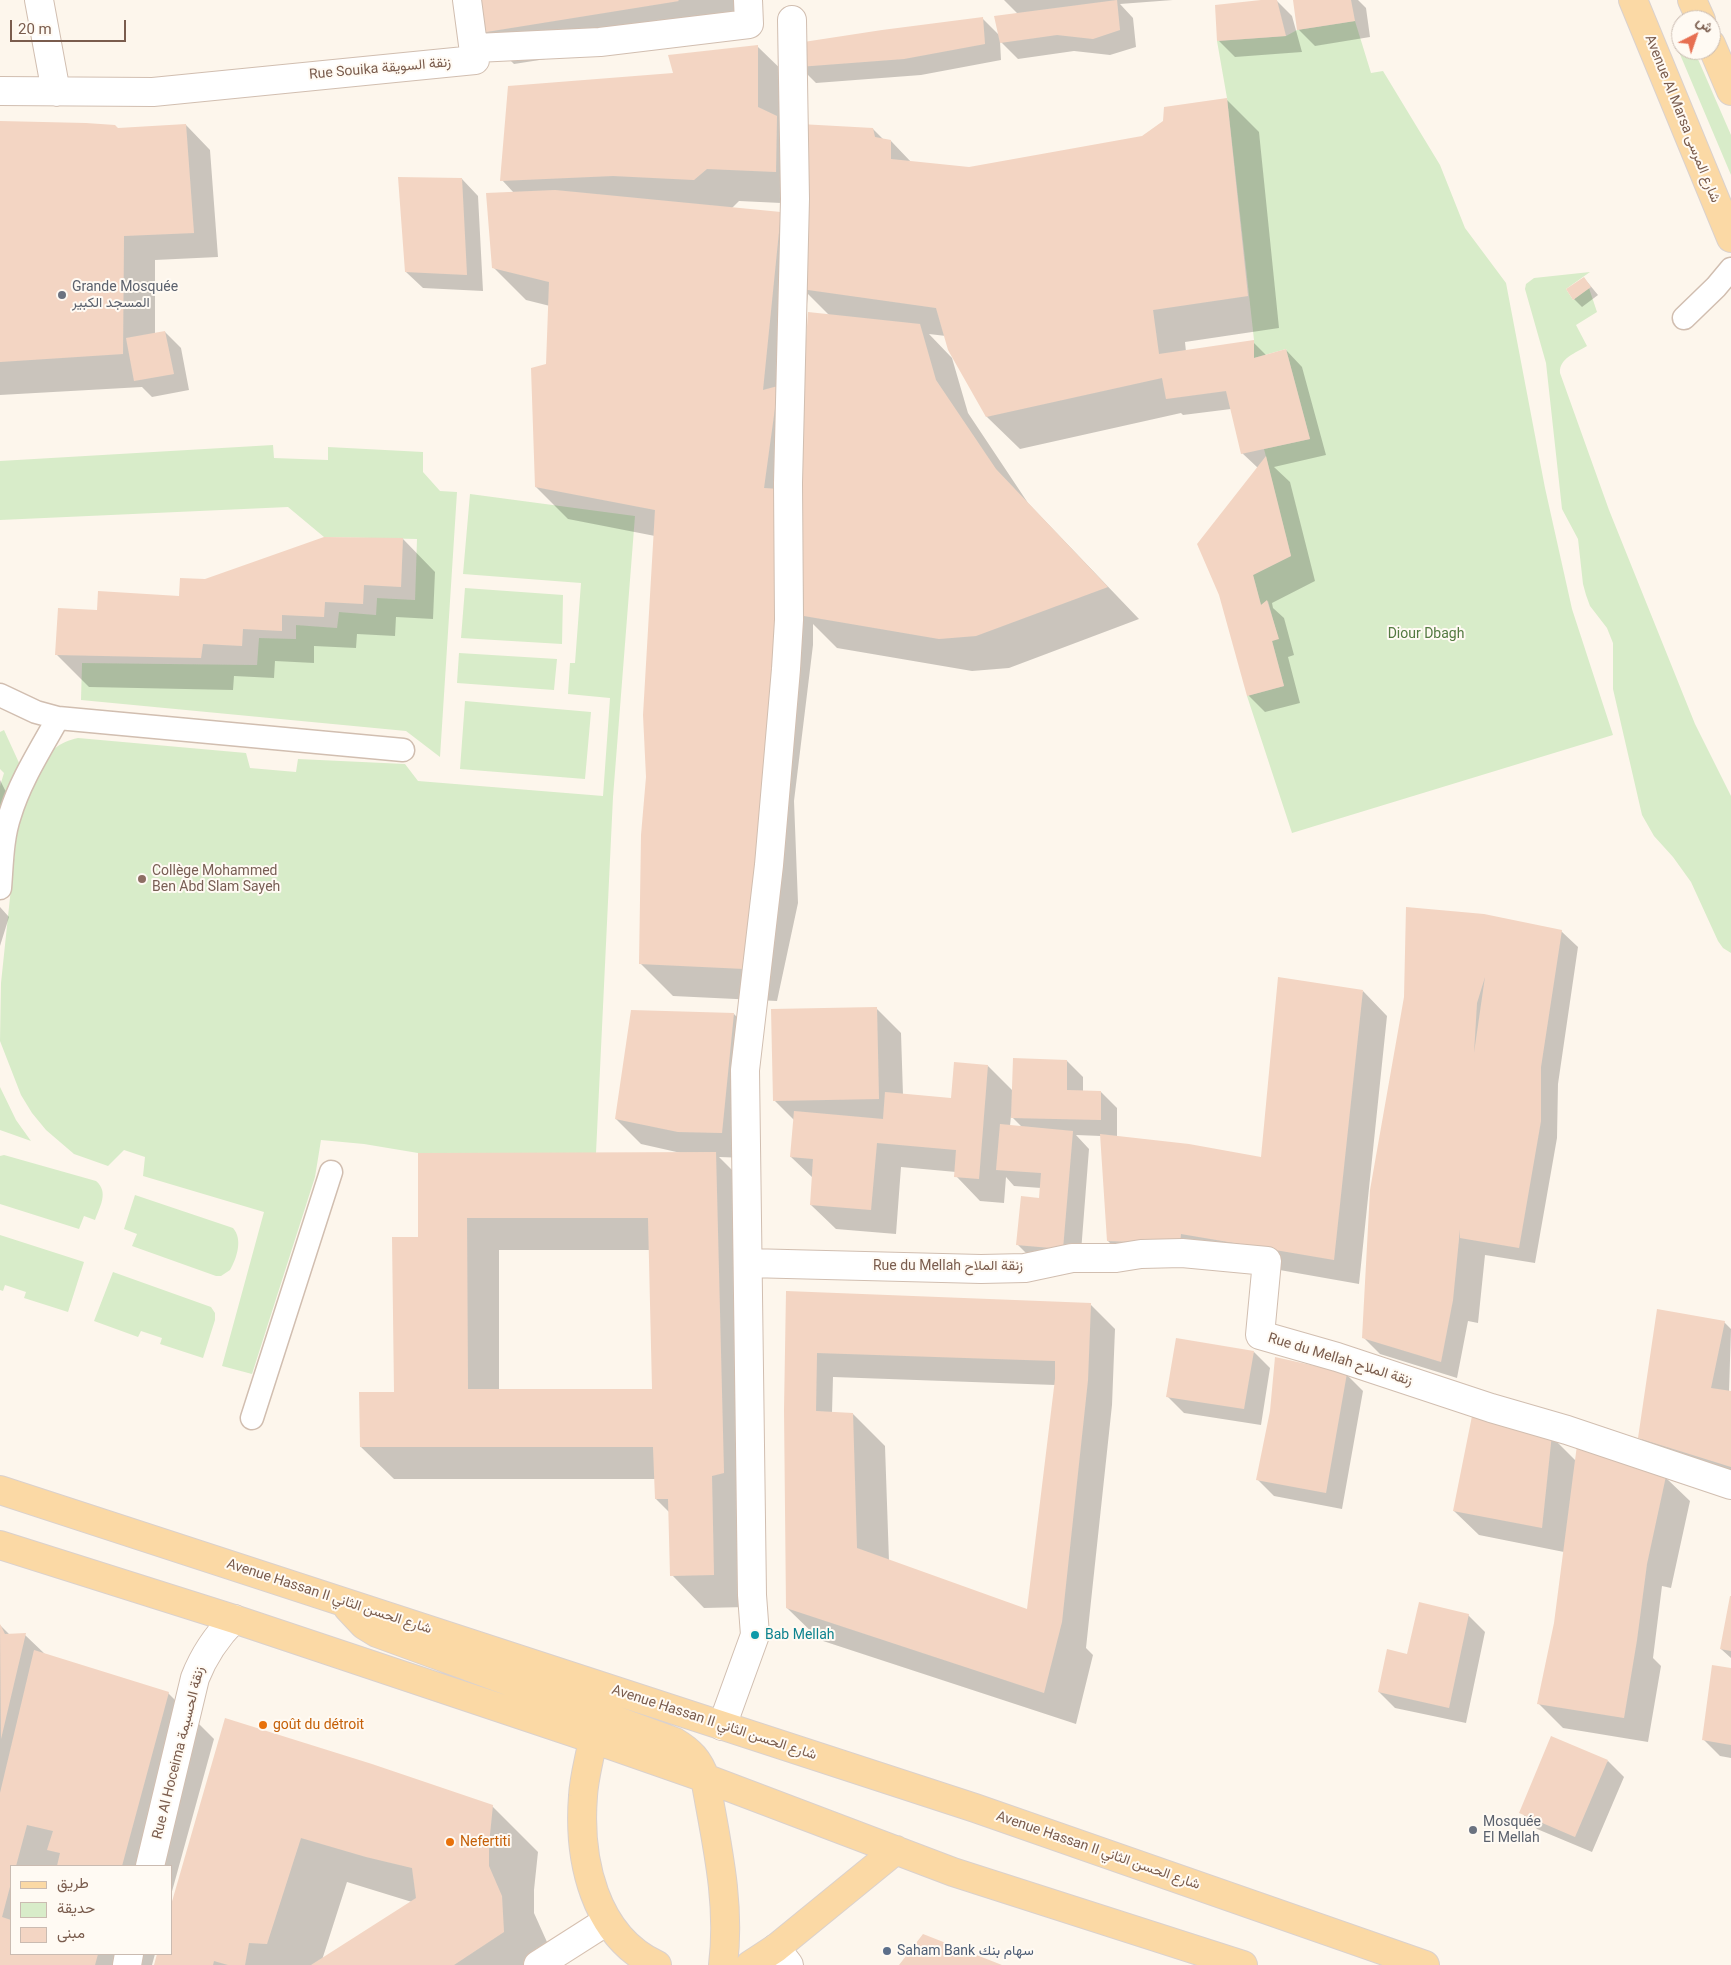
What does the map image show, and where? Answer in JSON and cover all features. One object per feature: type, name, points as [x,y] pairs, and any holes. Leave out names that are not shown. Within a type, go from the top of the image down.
[{"type":"main road","name":"Avenue Al Marsa شارع المرسى","points":[[1633,0],[1731,238]]},
{"type":"main road","points":[[1718,60],[1731,91]]},
{"type":"main road","name":"Avenue Hassan II شارع الحسن الثاني","points":[[0,1490],[975,1808],[1425,1965]]},
{"type":"main road","points":[[0,1545],[234,1619],[593,1739],[705,1778],[954,1872],[1242,1965]]},
{"type":"main road","points":[[344,1602],[364,1625],[390,1639],[675,1742],[695,1756],[705,1778],[726,1905],[726,1940],[723,1965]]},
{"type":"main road","points":[[593,1739],[583,1794],[582,1827],[585,1860],[593,1892],[607,1921],[631,1950],[655,1965]]},
{"type":"main road","points":[[750,1965],[783,1957],[896,1850]]},
{"type":"street","points":[[39,0],[56,92]]},
{"type":"street","points":[[467,0],[475,60]]},
{"type":"street","points":[[475,60],[476,48],[600,42],[749,12]]},
{"type":"street","points":[[722,1726],[755,1635],[752,1595],[745,1070],[769,865],[786,679],[789,620],[788,483],[795,199],[792,20]]},
{"type":"street","name":"Rue Souika زنقة السويقة","points":[[0,91],[153,92],[475,60]]},
{"type":"street","name":"Rue du Mellah زنقة الملاح","points":[[748,1263],[981,1269],[1016,1268],[1072,1258],[1116,1258],[1141,1254],[1174,1253],[1267,1260],[1260,1336],[1336,1357],[1731,1485]]},
{"type":"street","name":"Rue Al Hoceima زنقة الحسيمة","points":[[150,1865],[195,1678],[200,1665],[215,1640],[234,1619]]},
{"type":"street","points":[[538,1965],[607,1921]]},
{"type":"lane","points":[[1684,318],[1716,287],[1731,269]]},
{"type":"lane","points":[[0,695],[36,712],[58,718],[403,750]]},
{"type":"lane","points":[[0,888],[2,854],[9,816],[16,798],[58,718]]},
{"type":"lane","points":[[252,1418],[331,1172]]},
{"type":"green space","name":"Diour Dbagh","points":[[1355,21],[1371,73],[1383,71],[1440,165],[1465,228],[1506,283],[1545,488],[1572,609],[1613,735],[1292,833],[1247,696],[1284,686],[1272,641],[1278,638],[1268,601],[1261,605],[1253,575],[1291,556],[1264,449],[1310,439],[1286,349],[1254,358],[1254,340],[1227,98],[1217,41],[1286,36],[1297,30]]},
{"type":"green space","points":[[1682,60],[1698,60],[1731,135],[1731,175]]},
{"type":"green space","points":[[1590,272],[1566,289],[1573,300],[1589,288],[1597,312],[1576,325],[1587,346],[1562,363],[1560,373],[1609,510],[1695,724],[1731,796],[1731,953],[1723,948],[1718,941],[1691,882],[1673,857],[1654,836],[1642,815],[1613,689],[1613,643],[1607,628],[1590,606],[1583,584],[1578,539],[1562,509],[1546,363],[1525,289],[1526,284],[1534,278]]},
{"type":"green space","points":[[273,445],[274,458],[328,460],[328,447],[423,452],[423,472],[440,491],[457,492],[440,757],[406,731],[81,700],[82,663],[257,665],[259,638],[296,639],[296,625],[337,628],[339,612],[376,615],[377,598],[415,600],[417,539],[324,537],[288,507],[0,520],[0,461]]},
{"type":"green space","points":[[470,494],[635,516],[613,797],[596,1153],[418,1153],[364,1144],[321,1140],[315,1177],[252,1374],[222,1366],[264,1212],[143,1176],[145,1157],[124,1150],[108,1166],[74,1154],[46,1130],[32,1113],[21,1095],[0,1041],[1,983],[17,831],[43,765],[59,745],[78,738],[246,753],[250,768],[296,772],[298,759],[405,764],[418,781],[603,796],[610,698],[568,694],[570,663],[575,663],[581,583],[463,574]]},
{"type":"green space","points":[[465,588],[563,595],[562,644],[461,638]]},
{"type":"green space","points":[[459,653],[557,659],[554,690],[457,683]]},
{"type":"green space","points":[[465,701],[591,712],[585,779],[460,769]]},
{"type":"green space","points":[[4,730],[20,765],[0,824],[0,786],[4,773],[0,769],[0,732]]},
{"type":"green space","points":[[0,1087],[16,1120],[31,1141],[0,1130]]},
{"type":"green space","points":[[4,1155],[96,1181],[100,1185],[103,1194],[95,1220],[84,1216],[79,1229],[0,1204],[0,1156]]},
{"type":"green space","points":[[135,1195],[233,1228],[238,1238],[238,1249],[230,1270],[221,1276],[216,1276],[132,1246],[137,1234],[124,1229]]},
{"type":"green space","points":[[0,1235],[84,1262],[68,1312],[24,1298],[26,1292],[5,1285],[3,1291],[0,1290]]},
{"type":"green space","points":[[113,1272],[211,1307],[215,1313],[215,1320],[203,1358],[160,1344],[162,1338],[141,1331],[138,1337],[94,1321]]},
{"type":"building","points":[[474,0],[678,0],[679,1],[480,33]]},
{"type":"building","points":[[1117,0],[1120,30],[1093,39],[1057,35],[1000,43],[994,16]]},
{"type":"building","points":[[1277,0],[1286,36],[1217,41],[1215,5]]},
{"type":"building","points":[[1293,0],[1351,0],[1355,21],[1297,30]]},
{"type":"building","points":[[983,17],[985,44],[904,59],[798,67],[797,43]]},
{"type":"building","points":[[758,45],[758,107],[777,116],[776,172],[707,169],[694,180],[613,176],[500,181],[508,86],[673,73],[668,55]]},
{"type":"building","points":[[1227,98],[1248,296],[1153,310],[1159,354],[1254,340],[1254,358],[1286,349],[1310,439],[1241,454],[1226,391],[1166,399],[1162,378],[986,417],[948,350],[936,308],[801,289],[800,124],[873,128],[875,137],[891,140],[891,159],[969,167],[1142,136],[1163,121],[1164,107]]},
{"type":"building","name":"Grande Mosquée المسجد الكبير","points":[[0,121],[86,123],[115,125],[118,128],[186,124],[194,233],[124,236],[123,354],[0,362]]},
{"type":"building","points":[[398,177],[462,178],[467,275],[405,272]]},
{"type":"building","points":[[555,190],[781,212],[763,390],[778,386],[764,488],[779,489],[781,612],[763,768],[767,870],[745,969],[639,964],[641,835],[646,777],[643,715],[655,510],[535,487],[531,368],[546,364],[549,282],[492,268],[486,193]]},
{"type":"building","points":[[1584,277],[1591,287],[1573,300],[1566,289]]},
{"type":"building","points":[[808,312],[920,324],[936,380],[996,469],[1108,587],[976,636],[939,639],[804,616],[799,441]]},
{"type":"building","points":[[165,331],[174,374],[134,381],[126,338]]},
{"type":"building","points":[[1266,456],[1291,556],[1253,575],[1261,605],[1267,600],[1279,639],[1272,641],[1284,686],[1247,696],[1219,595],[1197,544]]},
{"type":"building","points":[[324,537],[403,538],[401,587],[364,585],[363,604],[325,602],[324,617],[282,615],[282,631],[243,629],[242,646],[203,644],[201,658],[55,655],[58,608],[97,610],[98,591],[179,596],[180,578],[205,579]]},
{"type":"building","points":[[1406,907],[1484,914],[1562,930],[1541,1067],[1541,1121],[1519,1248],[1460,1238],[1460,1229],[1453,1300],[1441,1362],[1362,1338],[1370,1190],[1404,997]],"holes":[[[1485,977],[1474,1053],[1477,1003]]]},
{"type":"building","points":[[1278,977],[1363,990],[1334,1260],[1181,1234],[1180,1244],[1107,1241],[1100,1134],[1189,1144],[1261,1157]]},
{"type":"building","points":[[877,1007],[879,1099],[773,1101],[771,1009]]},
{"type":"building","points":[[631,1010],[734,1013],[722,1133],[678,1132],[615,1119]]},
{"type":"building","points":[[1013,1058],[1067,1060],[1067,1090],[1101,1091],[1101,1120],[1011,1118]]},
{"type":"building","points":[[954,1062],[988,1065],[979,1179],[954,1177],[956,1150],[877,1143],[871,1210],[810,1205],[813,1159],[790,1157],[794,1111],[883,1119],[885,1092],[951,1098]]},
{"type":"building","points":[[1000,1124],[1073,1131],[1063,1249],[1016,1245],[1021,1196],[1039,1198],[1041,1173],[996,1170]]},
{"type":"building","points":[[716,1152],[724,1473],[712,1476],[714,1575],[670,1576],[668,1499],[655,1499],[653,1447],[360,1447],[359,1392],[394,1392],[392,1237],[418,1237],[418,1153]],"holes":[[[467,1218],[648,1218],[652,1389],[468,1389]]]},
{"type":"building","points":[[786,1291],[1091,1303],[1088,1380],[1062,1622],[1044,1693],[786,1608],[784,1410]],"holes":[[[817,1353],[1055,1361],[1055,1379],[1027,1609],[857,1548],[853,1413],[816,1411]]]},
{"type":"building","points":[[1657,1309],[1725,1321],[1711,1388],[1731,1391],[1731,1467],[1638,1438]]},
{"type":"building","points":[[1176,1338],[1254,1351],[1244,1409],[1166,1397]]},
{"type":"building","points":[[1275,1357],[1347,1373],[1326,1493],[1256,1480],[1270,1411]]},
{"type":"building","points":[[1472,1416],[1552,1434],[1542,1528],[1453,1511]]},
{"type":"building","points":[[1577,1445],[1666,1476],[1647,1564],[1624,1718],[1537,1704],[1554,1623]]},
{"type":"building","points":[[1731,1596],[1731,1651],[1720,1649]]},
{"type":"building","points":[[1419,1602],[1469,1614],[1449,1708],[1378,1692],[1387,1649],[1407,1654]]},
{"type":"building","points":[[0,1624],[5,1634],[26,1633],[1,1739]]},
{"type":"building","points":[[34,1650],[169,1692],[122,1865],[57,1865],[60,1853],[47,1850],[53,1831],[27,1825],[16,1865],[10,1865],[10,1887],[2,1917],[10,1920],[10,1955],[98,1955],[95,1965],[0,1965],[0,1793]]},
{"type":"building","points":[[1712,1665],[1731,1668],[1731,1745],[1702,1740]]},
{"type":"building","points":[[225,1718],[372,1764],[493,1805],[489,1866],[502,1896],[504,1932],[454,1965],[311,1965],[416,1898],[412,1868],[301,1838],[267,1944],[249,1943],[245,1965],[228,1965],[214,1961],[213,1965],[154,1965],[157,1955],[172,1955],[172,1902]]},
{"type":"building","points":[[1551,1736],[1608,1760],[1575,1837],[1519,1813]]},
{"type":"building","points":[[923,1934],[1002,1965],[899,1965]]},
{"type":"place","name":"Grande Mosquée المسجد الكبير","points":[[62,295]]},
{"type":"place","name":"Collège Mohammed Ben Abd Slam Sayeh","points":[[142,879]]},
{"type":"place","name":"Bab Mellah","points":[[755,1635]]},
{"type":"place","name":"goût du détroit","points":[[263,1725]]},
{"type":"place","name":"Mosquée El Mellah","points":[[1473,1830]]},
{"type":"place","name":"Nefertiti","points":[[450,1842]]},
{"type":"place","name":"Saham Bank سهام بنك","points":[[887,1951]]}]
